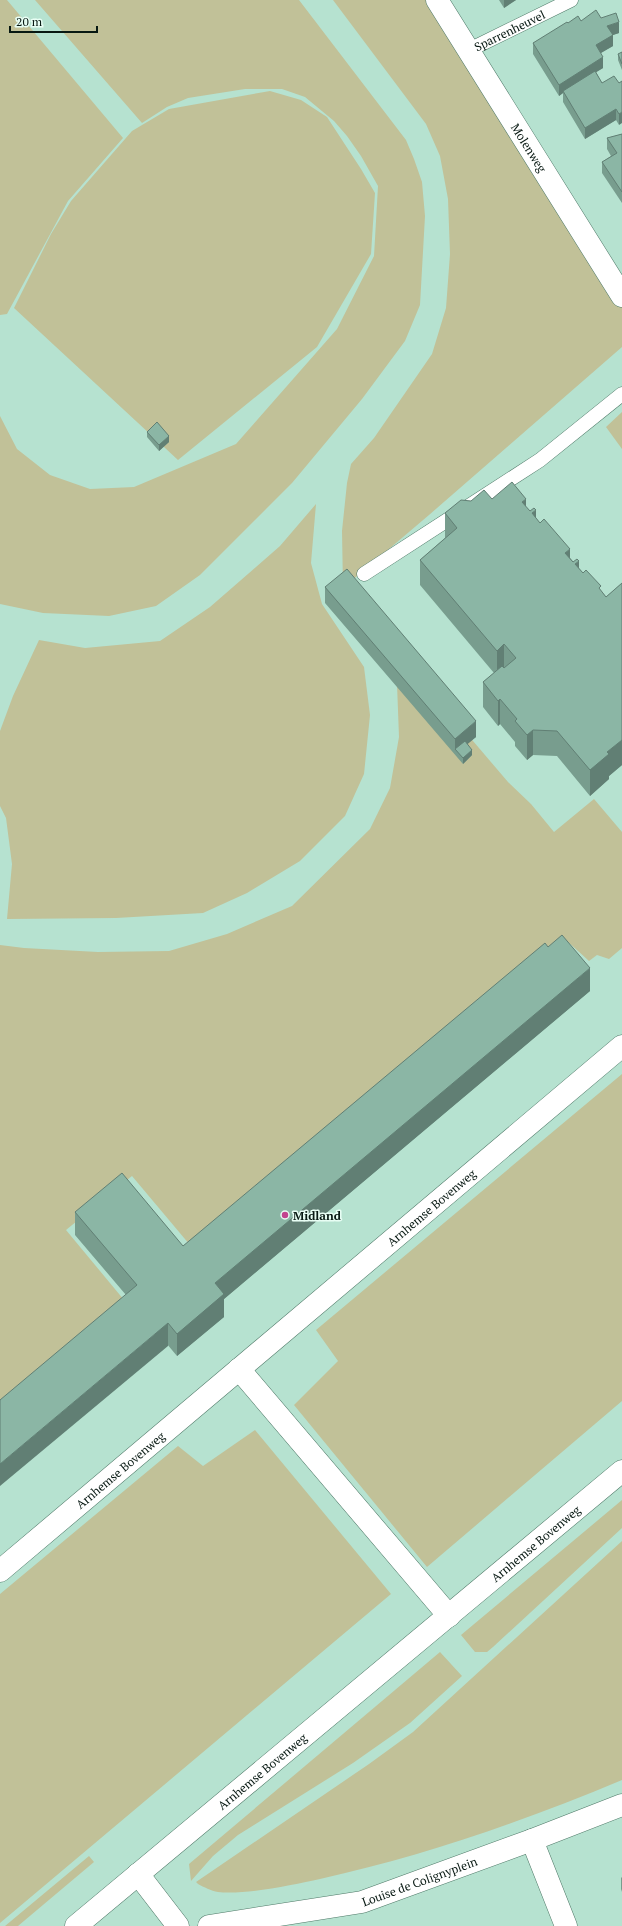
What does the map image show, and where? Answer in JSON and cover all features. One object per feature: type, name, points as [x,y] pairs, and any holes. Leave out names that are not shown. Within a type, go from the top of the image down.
[{"type":"street","name":"Molenweg","points":[[437,0],[621,294]]},
{"type":"street","name":"Arnhemse Bovenweg","points":[[1,1567],[239,1369],[622,1046]]},
{"type":"street","points":[[239,1369],[449,1616]]},
{"type":"street","name":"Arnhemse Bovenweg","points":[[76,1926],[622,1472]]},
{"type":"street","name":"Louise de Colignyplein","points":[[209,1926],[362,1902],[532,1840],[622,1805]]},
{"type":"street","points":[[532,1840],[566,1926]]},
{"type":"street","points":[[138,1874],[178,1926]]},
{"type":"lane","name":"Sparrenheuvel","points":[[469,50],[571,0]]},
{"type":"lane","points":[[364,574],[540,460],[622,394]]},
{"type":"green space","points":[[0,0],[7,0],[123,138],[68,201],[7,314],[0,315]]},
{"type":"green space","points":[[35,0],[299,0],[406,140],[422,182],[425,216],[420,305],[405,341],[362,399],[292,483],[200,575],[156,606],[109,616],[43,613],[0,604],[0,416],[17,449],[50,475],[90,489],[134,487],[236,444],[337,329],[374,256],[378,186],[361,156],[334,121],[305,97],[282,89],[245,89],[188,98],[167,107],[142,123]]},
{"type":"green space","points":[[333,0],[431,0],[622,305],[622,347],[343,588],[342,531],[347,483],[351,464],[374,438],[432,354],[446,308],[450,254],[448,199],[440,156],[426,124]]},
{"type":"green space","points":[[270,91],[301,100],[327,117],[361,169],[375,193],[371,254],[317,347],[178,460],[14,308],[51,234],[71,201],[132,131],[169,109]]},
{"type":"green space","points":[[622,412],[622,449],[606,427]]},
{"type":"green space","points":[[316,504],[311,563],[322,604],[364,667],[370,715],[364,774],[345,816],[300,861],[247,893],[203,913],[116,918],[7,919],[12,864],[6,818],[0,806],[0,731],[13,696],[39,640],[85,648],[160,641],[210,607],[280,546]]},
{"type":"green space","points":[[386,639],[508,782],[531,804],[554,832],[594,799],[622,832],[622,948],[609,959],[597,955],[589,961],[567,941],[195,1251],[132,1176],[66,1230],[129,1306],[0,1413],[0,945],[24,948],[98,952],[169,951],[227,934],[292,906],[370,829],[390,788],[399,737],[397,684]]},
{"type":"green space","points":[[622,1074],[622,1401],[427,1567],[294,1405],[338,1361],[316,1330]]},
{"type":"green space","points":[[255,1430],[391,1594],[0,1923],[0,1594],[178,1446],[203,1466]]},
{"type":"green space","points":[[622,1500],[622,1528],[493,1647],[487,1652],[475,1652],[461,1635]]},
{"type":"green space","points":[[622,1541],[622,1780],[548,1810],[511,1823],[397,1860],[359,1870],[269,1889],[229,1893],[218,1892],[205,1888],[196,1882],[369,1764],[413,1732]]},
{"type":"green space","points":[[440,1652],[462,1676],[410,1723],[353,1763],[238,1835],[213,1856],[191,1881],[189,1864]]},
{"type":"green space","points":[[89,1856],[94,1862],[18,1926],[5,1926]]},
{"type":"building","points":[[596,10],[601,18],[616,13],[619,22],[607,26],[613,35],[596,45],[603,57],[559,85],[533,43],[578,16],[581,21]]},
{"type":"building","points":[[622,52],[622,64],[618,54]]},
{"type":"building","points":[[595,71],[602,83],[614,76],[619,83],[622,81],[622,112],[619,114],[616,109],[585,128],[563,91]]},
{"type":"building","points":[[622,134],[622,192],[602,162],[617,153],[607,138]]},
{"type":"building","points":[[157,422],[169,436],[159,445],[147,432]]},
{"type":"building","points":[[512,482],[526,499],[522,502],[530,511],[534,508],[536,510],[532,513],[540,523],[544,519],[570,549],[565,553],[573,562],[577,559],[579,561],[575,564],[583,573],[586,570],[601,586],[599,588],[606,597],[622,583],[622,740],[607,752],[609,754],[590,770],[557,731],[533,730],[527,735],[515,721],[517,719],[500,699],[498,701],[483,682],[502,666],[504,668],[516,658],[504,644],[497,651],[420,560],[457,528],[445,513],[461,500],[471,501],[484,490],[492,499]]},
{"type":"building","points":[[347,569],[476,721],[455,739],[325,587]]},
{"type":"building","points":[[465,741],[472,750],[463,758],[455,749]]},
{"type":"building","name":"Midland","points":[[562,935],[590,968],[215,1283],[224,1294],[177,1334],[168,1323],[0,1464],[0,1400],[137,1285],[75,1212],[122,1173],[183,1246],[545,943],[548,947]]},
{"type":"place","name":"Midland","points":[[285,1215]]}]
